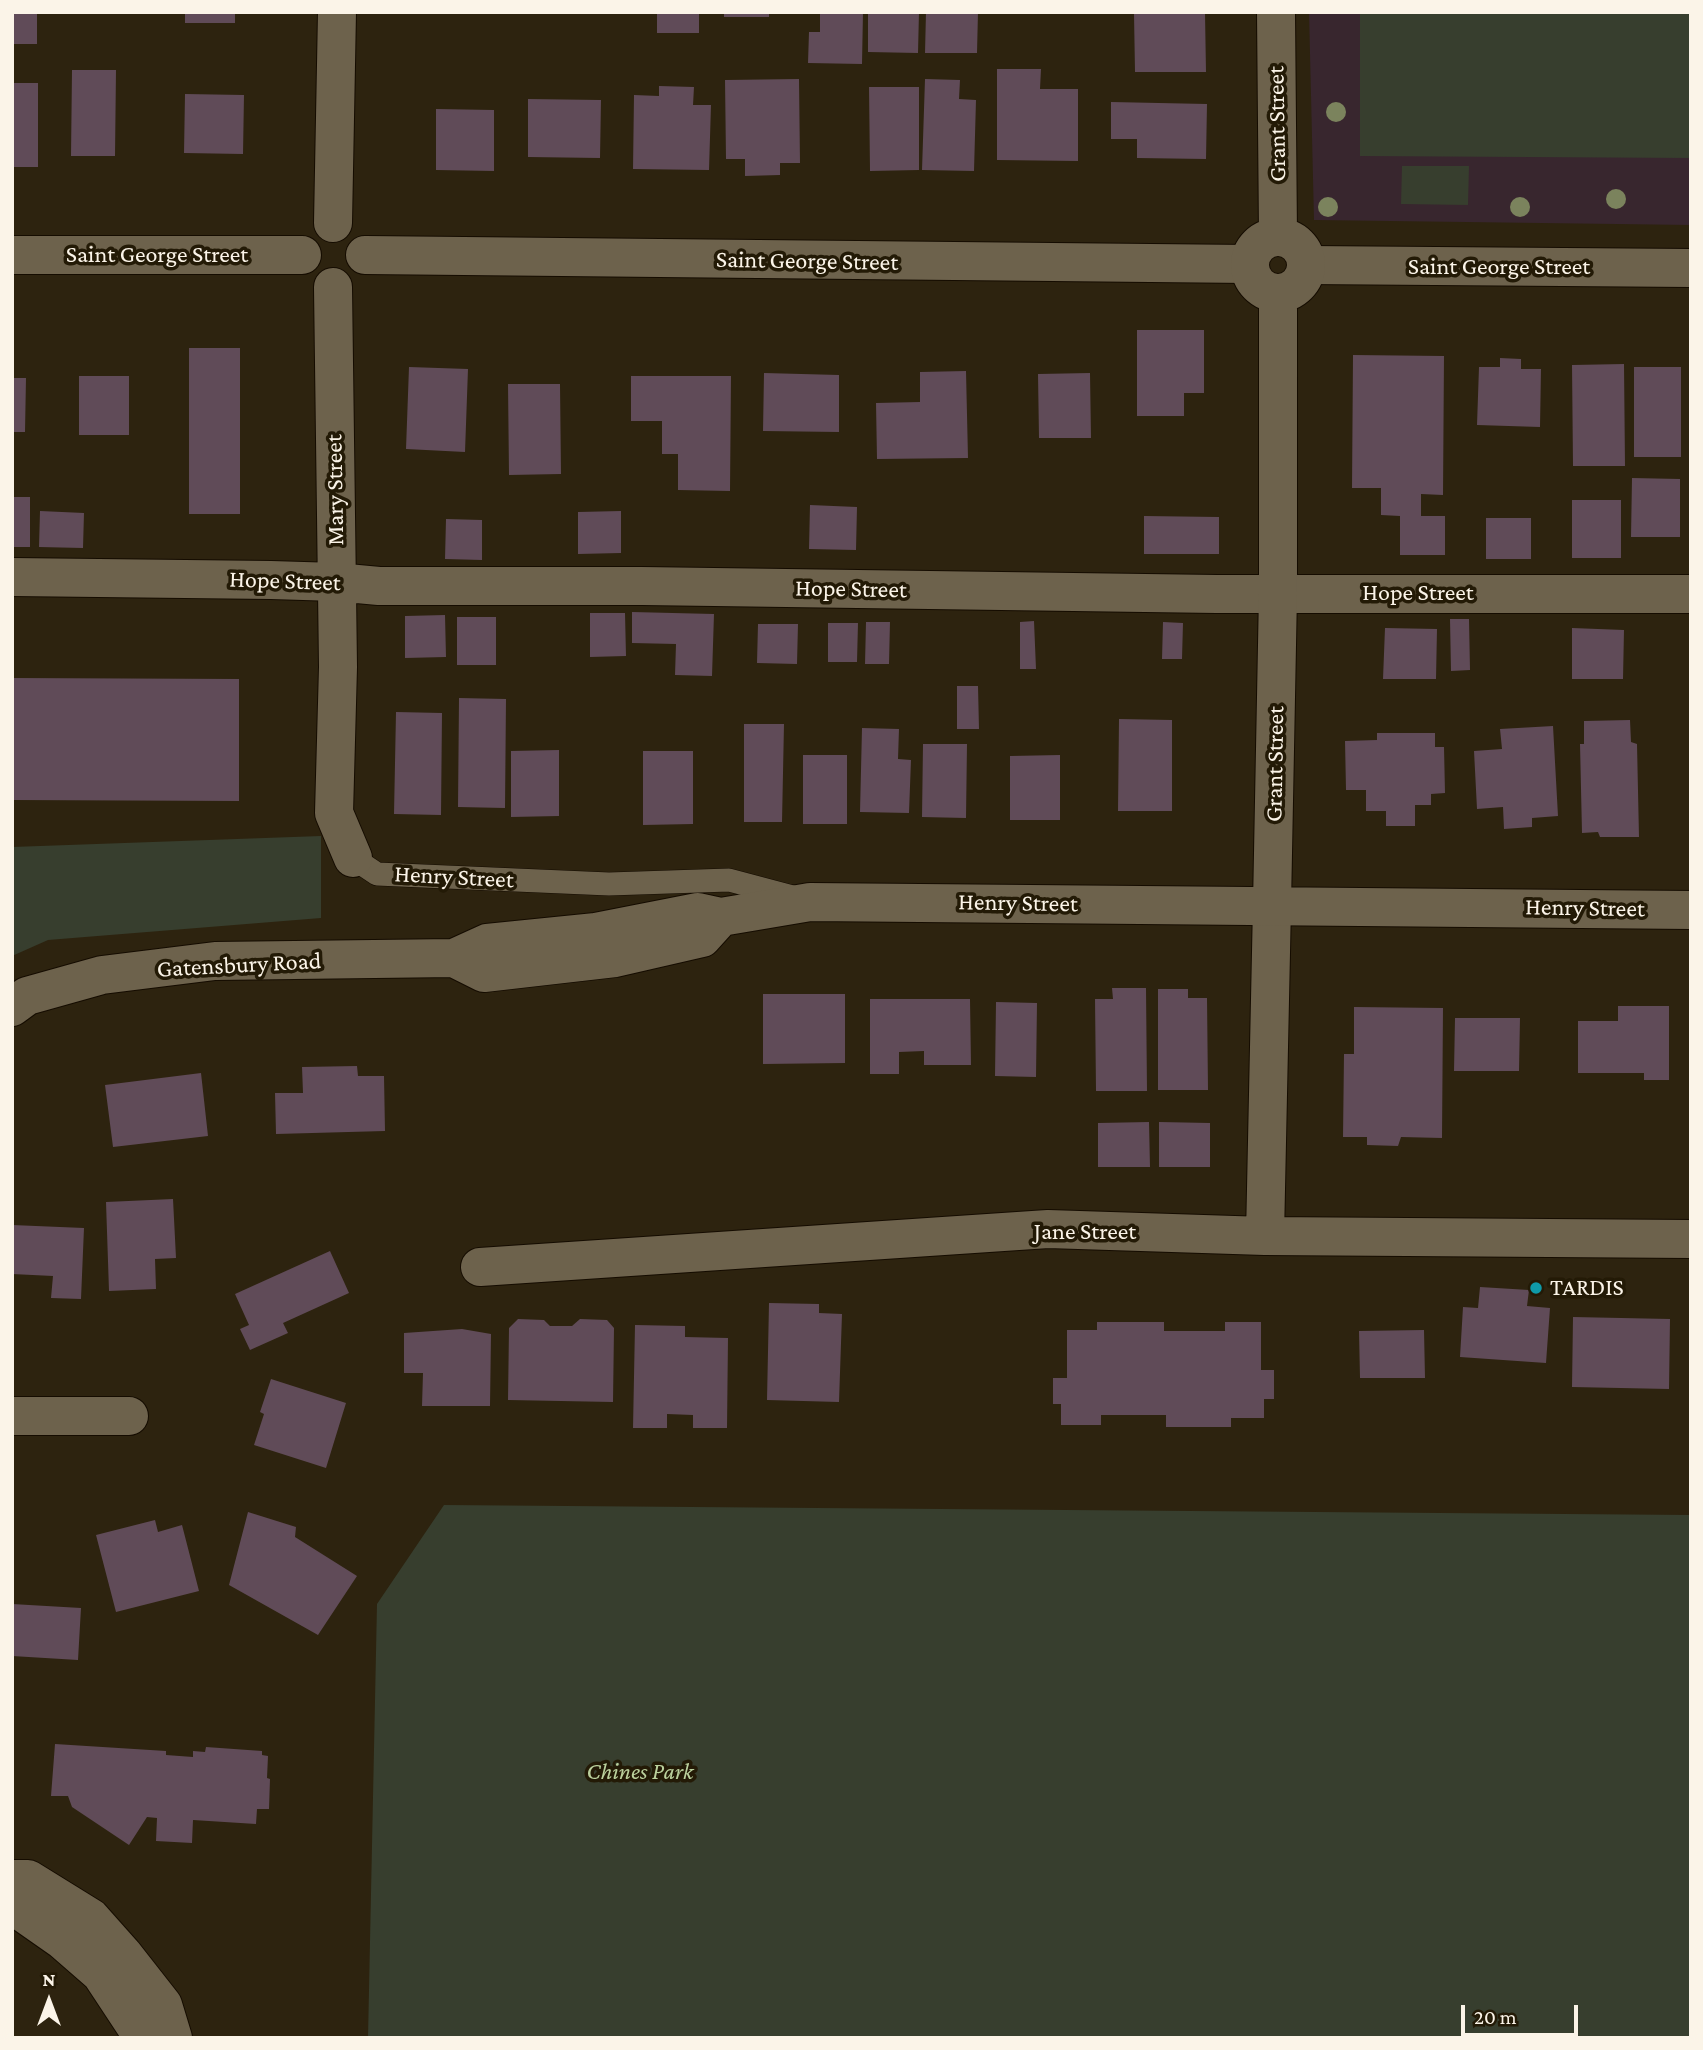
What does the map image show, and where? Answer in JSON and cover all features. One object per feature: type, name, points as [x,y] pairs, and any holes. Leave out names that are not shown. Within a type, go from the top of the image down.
[{"type":"street","points":[[333,223],[337,12]]},
{"type":"street","name":"Grant Street","points":[[1276,12],[1278,236]]},
{"type":"street","points":[[333,223],[343,225],[359,236],[365,255],[359,274],[352,281],[333,287],[308,274],[302,255],[308,236],[315,229],[333,223]]},
{"type":"street","points":[[1278,236],[1287,237],[1302,248],[1307,265],[1295,288],[1278,293],[1261,288],[1255,281],[1249,264],[1255,248],[1269,237],[1278,236]]},
{"type":"street","name":"Saint George Street","points":[[12,255],[302,255]]},
{"type":"street","name":"Saint George Street","points":[[365,255],[1249,264]]},
{"type":"street","name":"Saint George Street","points":[[1307,265],[1691,268]]},
{"type":"street","name":"Mary Street","points":[[333,287],[338,667],[334,813],[352,858]]},
{"type":"street","name":"Grant Street","points":[[1265,1236],[1278,593],[1278,293]]},
{"type":"street","name":"Hope Street","points":[[12,577],[336,582],[379,586],[642,586],[1217,594],[1691,594]]},
{"type":"street","name":"Henry Street","points":[[810,902],[1691,910]]},
{"type":"street","name":"Gatensbury Road","points":[[17,999],[102,975],[215,961],[454,958],[484,973],[615,958],[702,938],[721,917],[810,902]]},
{"type":"street","name":"Jane Street","points":[[480,1267],[1048,1229],[1265,1236],[1691,1239]]},
{"type":"street","points":[[12,1416],[129,1416]]},
{"type":"street","points":[[12,1879],[27,1879],[91,1918],[163,2005],[173,2038]]},
{"type":"street","points":[[12,1905],[62,1940],[101,1974],[136,2027],[139,2038]]},
{"type":"lane","name":"Henry Street","points":[[352,858],[377,874],[608,884],[729,880],[810,902]]},
{"type":"shaded area","points":[[1309,12],[1691,12],[1691,225],[1314,220]]},
{"type":"green space","points":[[1360,12],[1691,12],[1691,158],[1360,156]]},
{"type":"green space","points":[[1402,166],[1469,166],[1468,205],[1401,204]]},
{"type":"green space","points":[[321,836],[321,918],[48,940],[12,956],[12,847]]},
{"type":"green space","name":"Chines Park","points":[[444,1505],[1691,1515],[1691,2038],[368,2038],[377,1604]]},
{"type":"building","points":[[12,12],[37,12],[37,44],[12,44]]},
{"type":"building","points":[[185,12],[235,12],[235,23],[185,23]]},
{"type":"building","points":[[657,12],[699,12],[699,33],[657,33]]},
{"type":"building","points":[[724,12],[769,12],[769,17],[724,17]]},
{"type":"building","points":[[820,12],[863,12],[862,64],[808,63],[809,32],[820,32]]},
{"type":"building","points":[[868,12],[919,12],[918,53],[868,52]]},
{"type":"building","points":[[926,12],[978,12],[977,53],[925,53]]},
{"type":"building","points":[[1205,13],[1206,72],[1135,72],[1134,14]]},
{"type":"building","points":[[997,69],[1041,69],[1040,89],[1078,89],[1078,161],[997,160]]},
{"type":"building","points":[[72,70],[116,70],[115,156],[71,156]]},
{"type":"building","points":[[799,79],[800,163],[780,163],[780,175],[745,176],[745,159],[726,159],[725,80]]},
{"type":"building","points":[[925,79],[960,80],[959,99],[976,100],[974,171],[922,170]]},
{"type":"building","points":[[12,83],[38,83],[38,167],[12,167]]},
{"type":"building","points":[[659,86],[694,87],[693,105],[711,105],[709,170],[633,169],[634,95],[659,96]]},
{"type":"building","points":[[869,87],[919,87],[919,170],[870,171]]},
{"type":"building","points":[[185,94],[244,95],[243,154],[184,153]]},
{"type":"building","points":[[528,99],[601,100],[600,158],[528,157]]},
{"type":"building","points":[[1111,102],[1207,104],[1206,159],[1137,158],[1137,139],[1111,139]]},
{"type":"building","points":[[436,109],[494,110],[494,171],[436,170]]},
{"type":"building","points":[[1137,330],[1204,330],[1204,393],[1184,393],[1184,416],[1137,416]]},
{"type":"building","points":[[189,348],[240,348],[240,514],[189,514]]},
{"type":"building","points":[[1353,355],[1444,356],[1443,495],[1421,494],[1421,516],[1445,516],[1445,555],[1400,555],[1400,516],[1381,515],[1381,488],[1352,488]]},
{"type":"building","points":[[1500,358],[1521,359],[1521,369],[1541,369],[1540,427],[1477,425],[1479,367],[1500,367]]},
{"type":"building","points":[[1624,364],[1625,466],[1573,466],[1572,365]]},
{"type":"building","points":[[409,367],[468,369],[465,452],[406,449]]},
{"type":"building","points":[[1634,367],[1681,367],[1681,457],[1634,457]]},
{"type":"building","points":[[966,371],[968,458],[877,459],[876,403],[920,402],[920,372]]},
{"type":"building","points":[[764,373],[839,375],[839,432],[763,431]]},
{"type":"building","points":[[1090,373],[1091,438],[1039,438],[1038,374]]},
{"type":"building","points":[[79,376],[129,376],[129,435],[79,435]]},
{"type":"building","points":[[631,376],[731,376],[730,491],[678,490],[678,454],[662,454],[662,421],[631,421]]},
{"type":"building","points":[[12,378],[26,378],[25,432],[12,432]]},
{"type":"building","points":[[508,384],[560,384],[561,474],[509,475]]},
{"type":"building","points":[[1632,478],[1680,479],[1680,537],[1631,537]]},
{"type":"building","points":[[12,497],[30,497],[30,547],[12,547]]},
{"type":"building","points":[[1572,500],[1621,500],[1621,558],[1572,558]]},
{"type":"building","points":[[810,505],[857,507],[856,550],[809,549]]},
{"type":"building","points":[[40,511],[84,513],[83,548],[39,547]]},
{"type":"building","points":[[621,511],[621,553],[578,554],[578,512]]},
{"type":"building","points":[[1144,516],[1219,517],[1219,554],[1144,554]]},
{"type":"building","points":[[1486,518],[1531,518],[1531,559],[1486,559]]},
{"type":"building","points":[[446,519],[482,520],[482,560],[445,559]]},
{"type":"building","points":[[632,612],[714,614],[712,676],[675,675],[676,644],[632,643]]},
{"type":"building","points":[[590,613],[625,613],[626,656],[590,657]]},
{"type":"building","points":[[445,615],[446,657],[405,658],[405,616]]},
{"type":"building","points":[[457,617],[496,617],[496,665],[457,665]]},
{"type":"building","points":[[1450,619],[1469,619],[1470,670],[1451,671]]},
{"type":"building","points":[[1034,621],[1036,669],[1020,669],[1020,622]]},
{"type":"building","points":[[866,622],[890,622],[889,664],[865,664]]},
{"type":"building","points":[[1163,622],[1183,623],[1182,659],[1162,659]]},
{"type":"building","points":[[828,623],[858,623],[857,662],[828,662]]},
{"type":"building","points":[[758,624],[798,624],[797,664],[757,663]]},
{"type":"building","points":[[1385,628],[1437,629],[1436,679],[1383,679]]},
{"type":"building","points":[[1572,628],[1624,630],[1623,679],[1572,679]]},
{"type":"building","points":[[12,678],[239,679],[239,801],[12,800]]},
{"type":"building","points":[[957,686],[978,686],[979,729],[957,729]]},
{"type":"building","points":[[459,698],[506,699],[505,808],[458,807]]},
{"type":"building","points":[[396,712],[442,713],[441,815],[394,814]]},
{"type":"building","points":[[1119,719],[1172,720],[1172,811],[1118,811]]},
{"type":"building","points":[[1630,720],[1631,742],[1637,744],[1639,837],[1600,837],[1598,832],[1582,833],[1580,744],[1584,744],[1584,721]]},
{"type":"building","points":[[744,724],[784,724],[782,822],[744,822]]},
{"type":"building","points":[[1553,726],[1558,816],[1532,818],[1532,827],[1504,829],[1503,807],[1477,809],[1474,751],[1502,749],[1500,729]]},
{"type":"building","points":[[862,728],[899,729],[898,759],[911,760],[909,813],[860,812]]},
{"type":"building","points":[[1377,733],[1435,733],[1435,747],[1444,747],[1445,793],[1431,794],[1431,805],[1415,805],[1415,826],[1386,826],[1386,811],[1366,811],[1366,790],[1346,790],[1345,741],[1377,740]]},
{"type":"building","points":[[923,744],[967,744],[966,818],[922,817]]},
{"type":"building","points":[[559,750],[559,816],[511,817],[511,751]]},
{"type":"building","points":[[643,751],[693,751],[693,824],[643,825]]},
{"type":"building","points":[[803,755],[847,755],[847,824],[803,824]]},
{"type":"building","points":[[1060,755],[1060,820],[1010,820],[1010,756]]},
{"type":"building","points":[[1112,988],[1146,988],[1147,1091],[1096,1091],[1095,999],[1113,999]]},
{"type":"building","points":[[1158,989],[1188,989],[1188,998],[1207,998],[1208,1090],[1158,1090]]},
{"type":"building","points":[[763,994],[845,994],[845,1063],[763,1064]]},
{"type":"building","points":[[870,999],[970,999],[971,1065],[924,1065],[924,1051],[899,1052],[899,1074],[870,1074]]},
{"type":"building","points":[[996,1002],[1037,1003],[1036,1077],[995,1076]]},
{"type":"building","points":[[1618,1006],[1669,1006],[1669,1080],[1644,1080],[1644,1073],[1578,1073],[1578,1021],[1618,1021]]},
{"type":"building","points":[[1354,1007],[1443,1008],[1442,1138],[1401,1137],[1398,1146],[1367,1145],[1367,1137],[1343,1137],[1344,1054],[1354,1054]]},
{"type":"building","points":[[1455,1018],[1520,1018],[1519,1071],[1454,1071]]},
{"type":"building","points":[[357,1066],[358,1076],[384,1076],[385,1131],[276,1134],[275,1093],[303,1093],[302,1067]]},
{"type":"building","points":[[201,1073],[208,1136],[113,1147],[105,1085]]},
{"type":"building","points":[[1149,1122],[1150,1167],[1098,1167],[1098,1123]]},
{"type":"building","points":[[1159,1122],[1210,1123],[1210,1167],[1159,1167]]},
{"type":"building","points":[[173,1199],[176,1258],[155,1259],[156,1289],[109,1291],[106,1202]]},
{"type":"building","points":[[12,1225],[84,1228],[81,1299],[51,1298],[53,1276],[12,1274]]},
{"type":"building","points":[[330,1251],[349,1293],[283,1323],[288,1333],[250,1350],[240,1329],[249,1325],[235,1294]]},
{"type":"building","name":"TARDIS","points":[[1533,1282],[1541,1285],[1539,1294],[1531,1291]]},
{"type":"building","points":[[1480,1287],[1529,1290],[1527,1306],[1550,1308],[1546,1363],[1460,1357],[1463,1307],[1478,1308]]},
{"type":"building","points":[[769,1303],[819,1304],[819,1313],[842,1314],[839,1402],[767,1400]]},
{"type":"building","points":[[1573,1317],[1670,1319],[1669,1389],[1572,1387]]},
{"type":"building","points":[[518,1319],[544,1320],[550,1326],[572,1326],[580,1319],[607,1320],[614,1328],[613,1402],[508,1400],[509,1328]]},
{"type":"building","points":[[1097,1322],[1164,1322],[1164,1331],[1225,1331],[1225,1322],[1261,1322],[1261,1370],[1274,1370],[1274,1399],[1264,1399],[1264,1418],[1231,1418],[1231,1427],[1166,1427],[1166,1415],[1101,1415],[1101,1425],[1061,1425],[1061,1404],[1053,1404],[1053,1378],[1067,1378],[1067,1330],[1097,1330]]},
{"type":"building","points":[[635,1325],[685,1326],[685,1337],[728,1338],[727,1428],[693,1428],[693,1415],[667,1414],[667,1428],[633,1428]]},
{"type":"building","points":[[462,1329],[491,1334],[490,1406],[422,1406],[423,1373],[404,1373],[404,1333]]},
{"type":"building","points":[[1424,1330],[1425,1378],[1360,1378],[1359,1331]]},
{"type":"building","points":[[271,1379],[346,1403],[326,1468],[254,1445],[264,1414],[260,1412]]},
{"type":"building","points":[[248,1512],[296,1527],[295,1537],[357,1576],[318,1635],[229,1585]]},
{"type":"building","points":[[155,1520],[158,1532],[182,1525],[199,1591],[116,1612],[96,1535]]},
{"type":"building","points":[[12,1604],[81,1608],[78,1660],[12,1656]]},
{"type":"building","points":[[55,1744],[166,1751],[166,1755],[193,1757],[193,1751],[205,1752],[206,1747],[262,1751],[262,1755],[268,1756],[269,1809],[257,1809],[256,1824],[193,1820],[192,1843],[156,1841],[157,1818],[147,1817],[129,1845],[72,1807],[68,1796],[51,1796]]},
{"type":"place","name":"TARDIS","points":[[1536,1288]]}]
